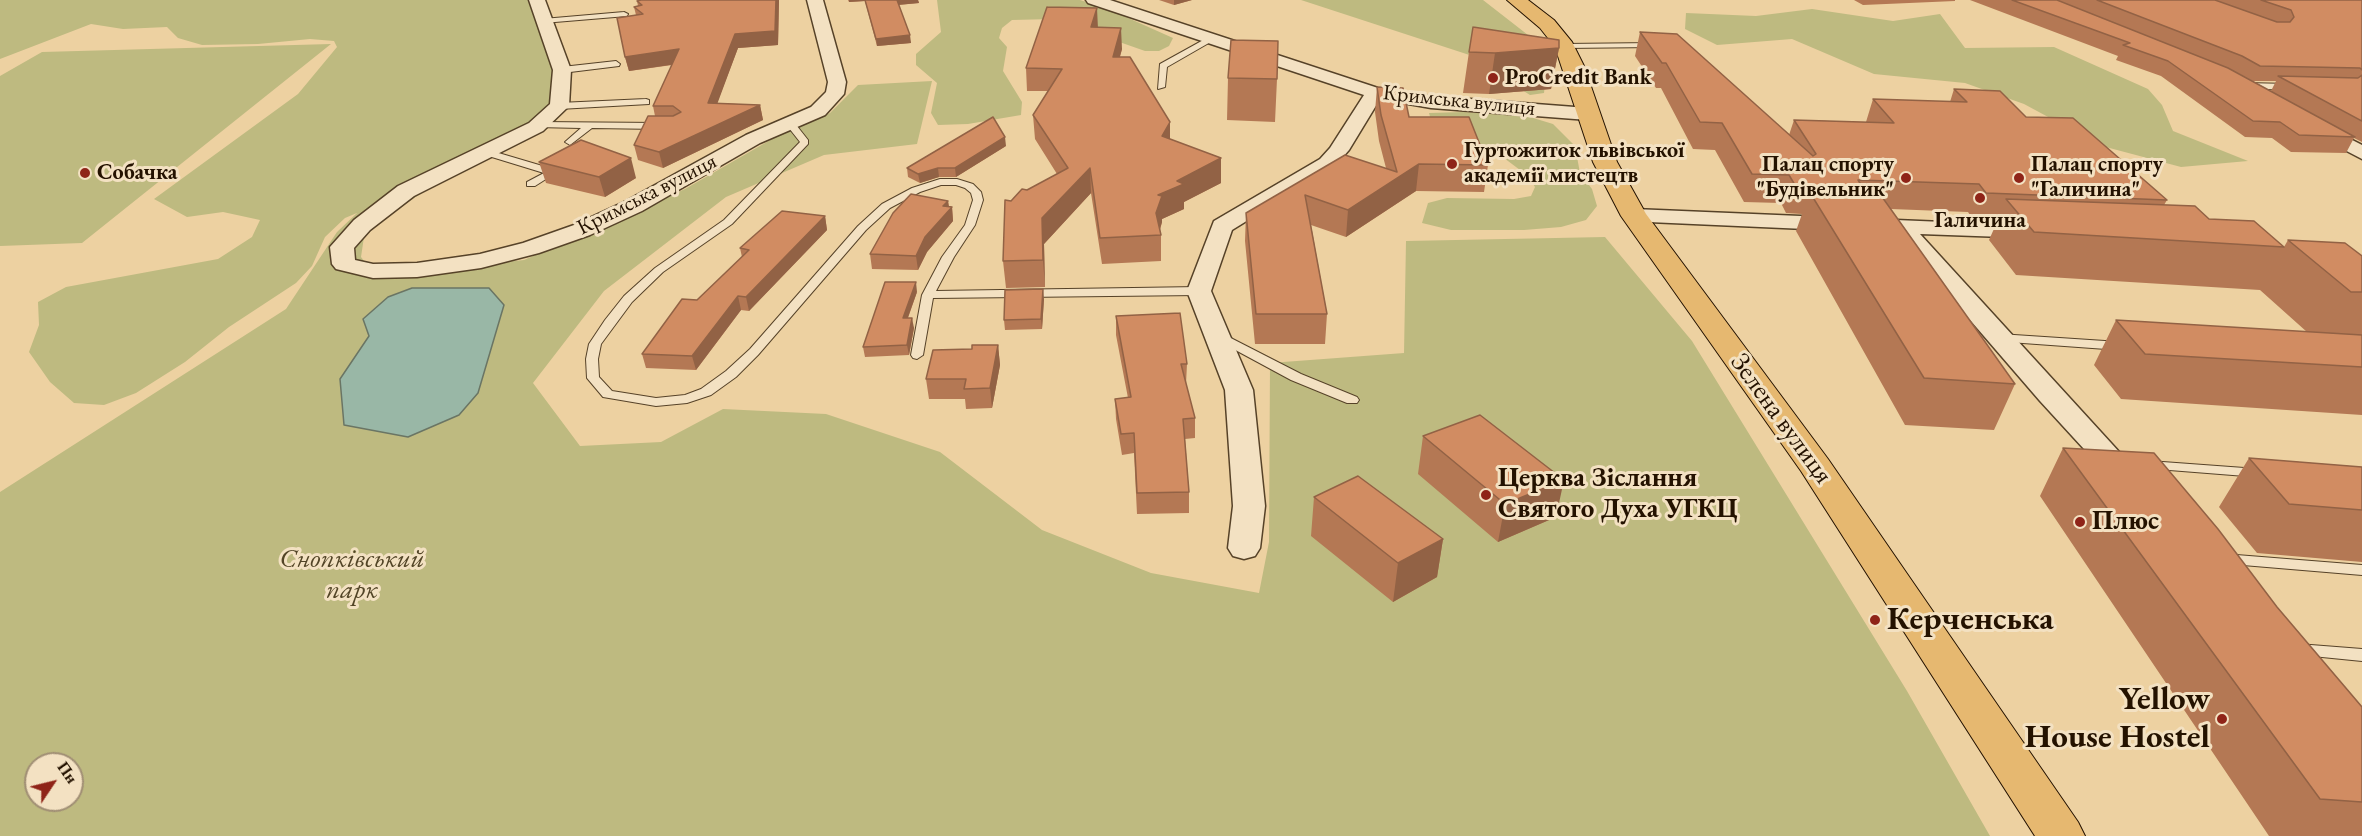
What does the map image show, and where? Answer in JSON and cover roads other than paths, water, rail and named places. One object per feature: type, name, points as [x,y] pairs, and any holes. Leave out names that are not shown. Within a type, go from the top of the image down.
[{"type":"main road","name":"Зелена вулиця","points":[[1516,0],[1547,24],[1565,46],[1574,66],[1605,162],[1634,216],[1816,467],[2061,836]]},
{"type":"street","points":[[537,0],[562,70],[559,106]]},
{"type":"street","name":"Кримська вулиця","points":[[559,106],[539,125],[406,191],[362,225],[342,247],[344,264],[373,271],[417,270],[481,261],[531,248],[582,230],[634,206],[753,139],[818,111],[835,94],[837,82],[815,0]]},
{"type":"street","name":"Кримська вулиця","points":[[1094,0],[1375,93],[1431,102],[1480,103],[1588,114]]},
{"type":"street","points":[[2236,82],[2273,103]]},
{"type":"street","points":[[1244,548],[1250,506],[1239,390],[1219,336],[1198,291],[1222,226],[1327,164],[1339,150],[1345,137],[1375,93]]},
{"type":"street","points":[[2303,120],[2362,153]]},
{"type":"street","points":[[1634,216],[2055,233]]},
{"type":"street","points":[[1900,226],[2050,396],[2115,462],[2143,496]]},
{"type":"lane","points":[[543,21],[624,14]]},
{"type":"lane","points":[[1161,87],[1163,66],[1210,40]]},
{"type":"lane","points":[[1565,46],[1658,45]]},
{"type":"lane","points":[[562,70],[616,64]]},
{"type":"lane","points":[[2236,82],[2303,87]]},
{"type":"lane","points":[[559,106],[646,102]]},
{"type":"lane","points":[[790,123],[805,142],[728,222],[659,270],[628,299],[595,344],[592,359],[593,378],[608,394],[656,402],[687,399],[706,392],[731,374],[754,352],[862,228],[886,206],[916,190],[940,182],[957,182],[976,192],[977,208],[928,295],[917,355]]},
{"type":"lane","points":[[539,125],[666,126]]},
{"type":"lane","points":[[570,142],[590,125]]},
{"type":"lane","points":[[485,152],[552,172],[531,184]]},
{"type":"lane","points":[[928,295],[1198,291]]},
{"type":"lane","points":[[1219,336],[1296,377],[1352,400]]},
{"type":"lane","points":[[1999,338],[2137,347]]},
{"type":"lane","points":[[2115,462],[2268,474]]},
{"type":"lane","points":[[2204,569],[2362,570]]},
{"type":"lane","points":[[2280,649],[2362,655]]},
{"type":"place","name":"ProCredit Bank","points":[[1493,78]]},
{"type":"place","name":"Гуртожиток львівської академії мистецтв","points":[[1452,164]]},
{"type":"place","name":"Собачка","points":[[85,173]]},
{"type":"place","name":"Палац спорту \"Будівельник\"","points":[[1906,178]]},
{"type":"place","name":"Палац спорту \"Галичина\"","points":[[2019,178]]},
{"type":"place","name":"Галичина","points":[[1980,198]]},
{"type":"place","name":"Церква Зіслання Святого Духа УГКЦ","points":[[1486,495]]},
{"type":"place","name":"Плюс","points":[[2080,522]]},
{"type":"place","name":"Керченська","points":[[1875,620]]},
{"type":"place","name":"Yellow House Hostel","points":[[2222,719]]},
{"type":"park label","name":"Снопківський парк","points":[[352,576]]}]
